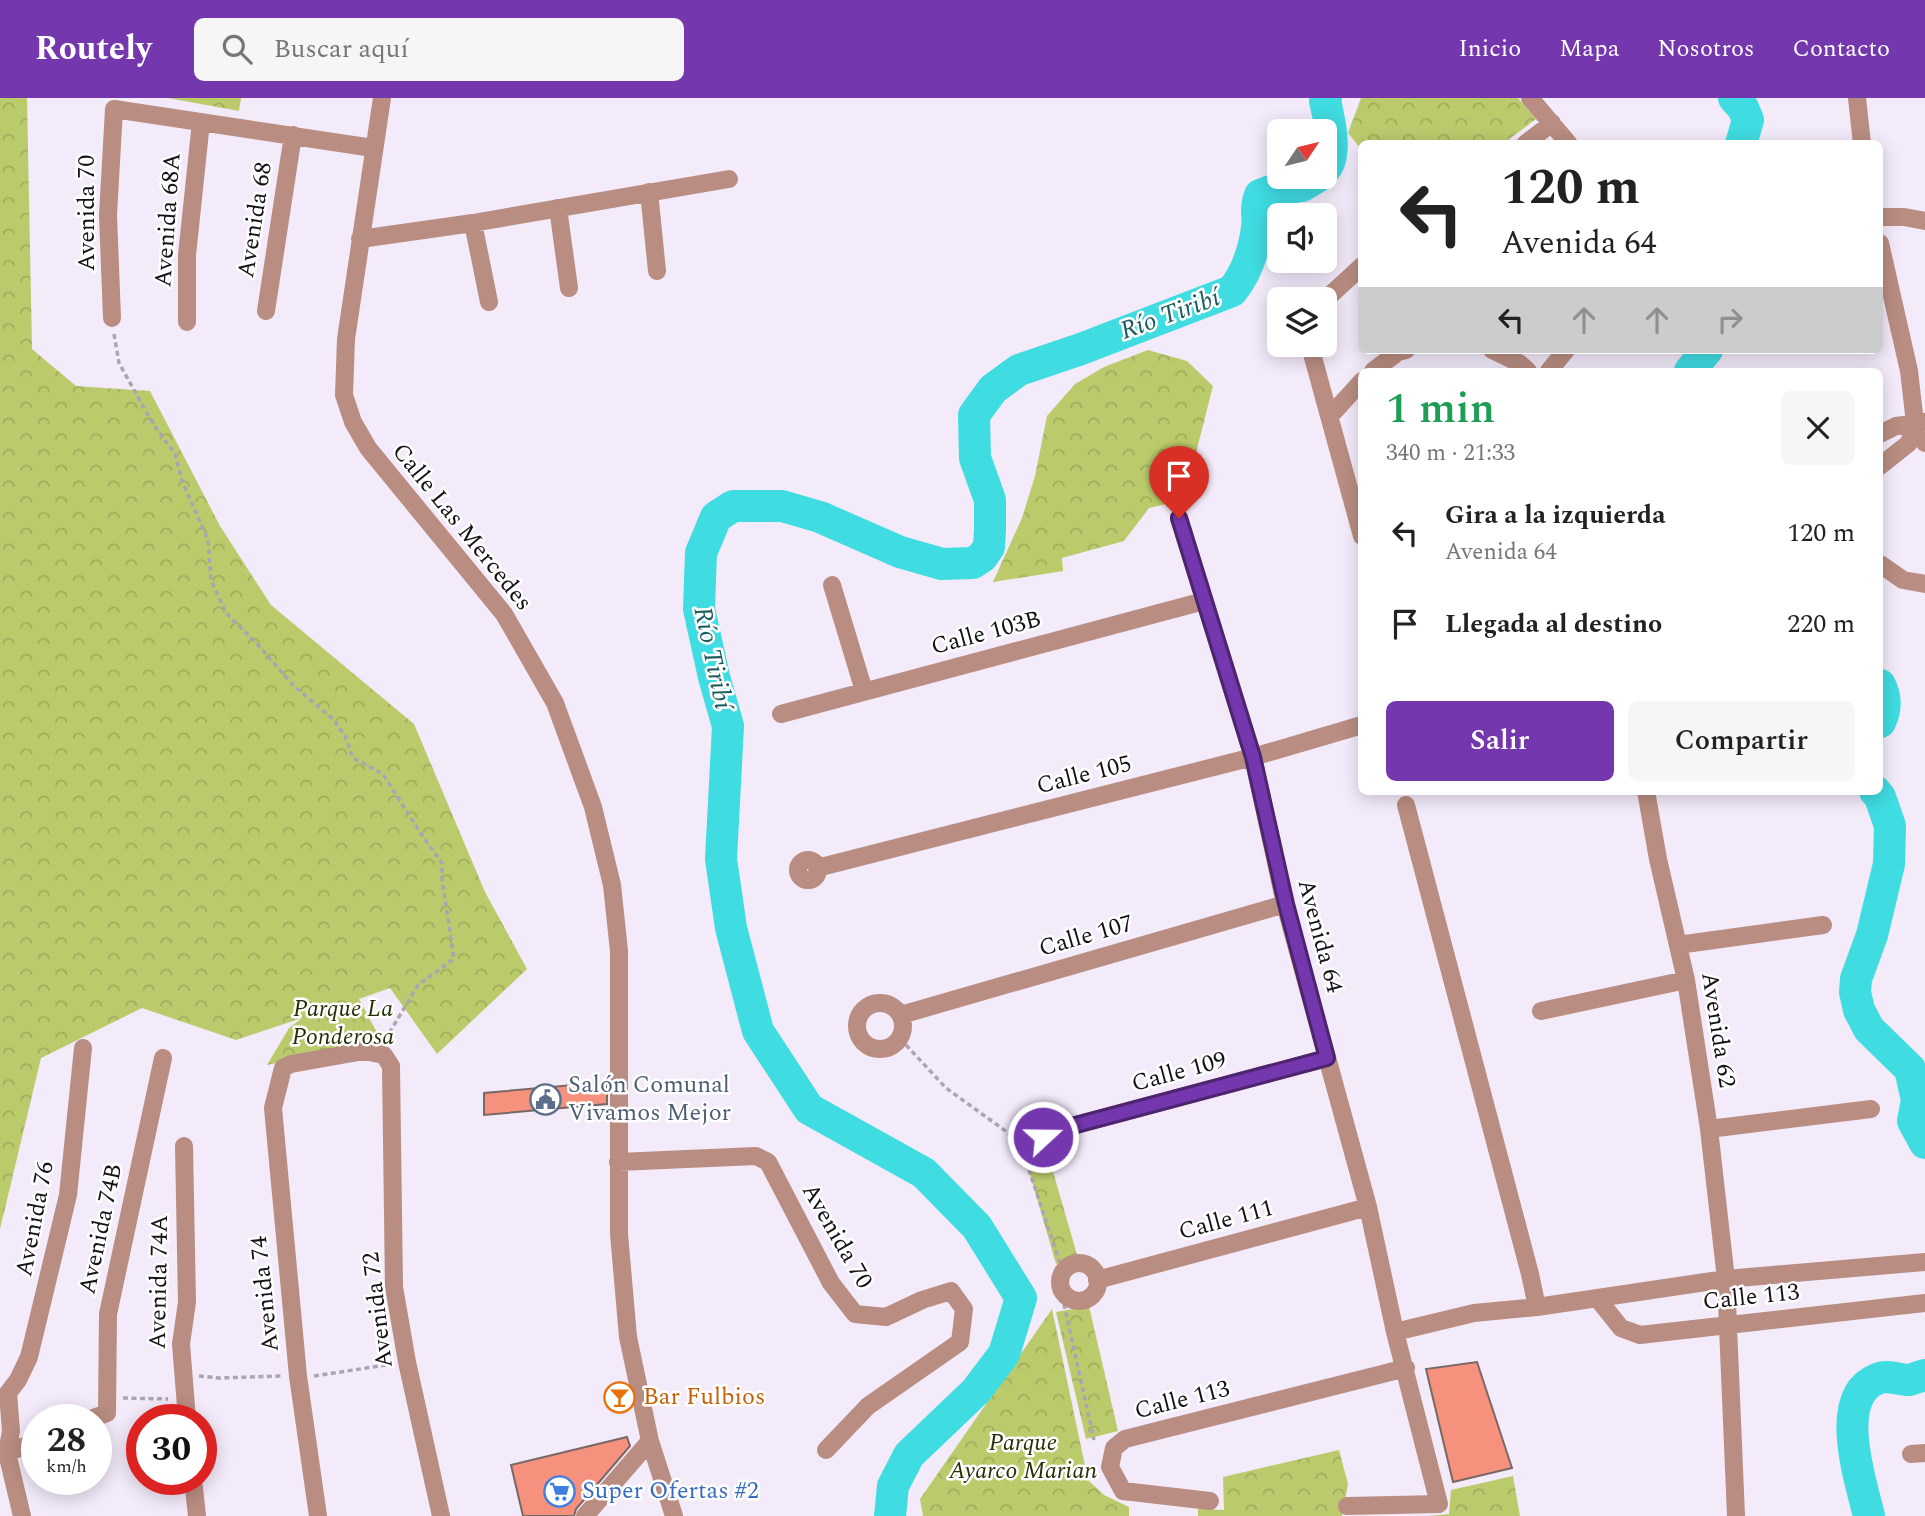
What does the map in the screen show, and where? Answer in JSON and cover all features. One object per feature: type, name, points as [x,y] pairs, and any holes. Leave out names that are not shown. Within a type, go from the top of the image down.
[{"type":"street","name":"Calle Las Mercedes","points":[[382,98],[346,339],[344,395],[353,422],[368,448],[504,614],[555,703],[593,807],[612,885],[620,951],[619,1234],[628,1337],[650,1441],[674,1516]]},
{"type":"street","points":[[1530,98],[1566,140]]},
{"type":"street","points":[[1857,98],[1862,140]]},
{"type":"street","name":"Avenida 70","points":[[112,318],[108,215],[114,109],[201,122]]},
{"type":"street","points":[[201,122],[373,148]]},
{"type":"street","name":"Avenida 68A","points":[[187,322],[187,255],[201,122]]},
{"type":"street","points":[[1530,140],[1552,123]]},
{"type":"street","name":"Avenida 68","points":[[266,311],[293,135]]},
{"type":"street","points":[[360,239],[473,223],[729,179]]},
{"type":"street","points":[[649,192],[657,271]]},
{"type":"street","points":[[558,208],[569,288]]},
{"type":"street","points":[[1883,216],[1925,221]]},
{"type":"street","points":[[473,223],[489,302]]},
{"type":"street","points":[[1883,256],[1925,443]]},
{"type":"street","points":[[1337,290],[1358,269]]},
{"type":"street","points":[[1377,368],[1395,354]]},
{"type":"street","points":[[1500,354],[1525,368]]},
{"type":"street","points":[[1551,368],[1563,354]]},
{"type":"street","points":[[1313,357],[1358,521]]},
{"type":"street","points":[[1330,416],[1358,385]]},
{"type":"street","points":[[1883,432],[1896,426],[1920,423]]},
{"type":"street","points":[[1883,464],[1909,443],[1920,423]]},
{"type":"street","name":"Avenida 64","points":[[1179,518],[1253,757],[1286,904],[1368,1208],[1395,1332],[1439,1504],[1347,1506]]},
{"type":"street","points":[[1883,566],[1903,580],[1925,584]]},
{"type":"street","points":[[832,586],[864,691]]},
{"type":"street","name":"Calle 103B","points":[[781,714],[1204,601]]},
{"type":"street","name":"Calle 105","points":[[817,868],[1253,757],[1358,726]]},
{"type":"street","name":"Avenida 62","points":[[1647,795],[1686,979],[1709,1129],[1726,1279],[1736,1516]]},
{"type":"street","points":[[1406,805],[1527,1260],[1537,1307]]},
{"type":"street","name":"Calle 107","points":[[901,1015],[1286,904]]},
{"type":"street","points":[[1678,945],[1824,925]]},
{"type":"street","points":[[1541,1012],[1686,979]]},
{"type":"street","name":"Avenida 76","points":[[22,1516],[7,1453],[11,1431],[8,1393],[29,1357],[68,1195],[83,1048]]},
{"type":"street","name":"Avenida 74","points":[[318,1516],[298,1376],[273,1108],[283,1068],[291,1064],[364,1051],[384,1055]]},
{"type":"street","name":"Avenida 72","points":[[384,1055],[391,1066],[394,1287],[407,1362],[441,1516]]},
{"type":"street","name":"Avenida 74B","points":[[102,1404],[108,1314],[163,1058]]},
{"type":"street","name":"Calle 109","points":[[1042,1134],[1327,1058]]},
{"type":"street","points":[[1709,1129],[1871,1109]]},
{"type":"street","name":"Avenida 74A","points":[[184,1146],[187,1302],[181,1344],[185,1404]]},
{"type":"street","name":"Avenida 70","points":[[618,1162],[756,1156],[768,1162],[831,1283],[855,1314],[886,1317],[922,1300],[951,1291],[964,1309],[960,1342],[868,1406],[826,1450]]},
{"type":"street","name":"Calle 111","points":[[1097,1280],[1368,1208]]},
{"type":"street","name":"Calle 113","points":[[1395,1332],[1474,1313],[1537,1307],[1726,1279],[1925,1262]]},
{"type":"street","name":"Calle 113","points":[[1597,1298],[1621,1328],[1640,1335],[1925,1303]]},
{"type":"street","name":"Calle 113","points":[[1210,1501],[1123,1491],[1110,1467],[1114,1448],[1125,1439],[1406,1368]]},
{"type":"street","points":[[585,1516],[650,1441]]},
{"type":"street","points":[[7,1453],[21,1447]]},
{"type":"street","points":[[195,1495],[197,1516]]},
{"type":"path","points":[[112,318],[118,363],[153,424],[175,454],[182,481],[208,540],[211,580],[226,613],[295,687],[333,719],[345,736],[353,758],[383,774],[442,863],[454,959],[418,985],[388,1035],[384,1055]]},
{"type":"path","points":[[906,1045],[946,1088],[1007,1132],[1022,1149],[1061,1266]]},
{"type":"path","points":[[1064,1304],[1094,1440]]},
{"type":"path","points":[[183,1378],[320,1376],[407,1362]]},
{"type":"path","points":[[112,1409],[185,1400]]},
{"type":"green space","name":"Parque La Ponderosa","points":[[0,98],[27,98],[32,349],[76,386],[150,391],[220,526],[271,605],[414,724],[485,892],[527,969],[437,1054],[390,988],[359,999],[381,1040],[267,1065],[289,1028],[302,1018],[236,1040],[142,1008],[41,1058],[0,1229]]},
{"type":"green space","points":[[168,98],[241,98],[239,111]]},
{"type":"green space","points":[[1361,98],[1518,98],[1536,119],[1508,140],[1358,140],[1358,145],[1348,133]]},
{"type":"green space","points":[[1148,350],[1187,361],[1213,386],[1184,500],[1149,508],[1124,541],[1062,558],[1063,571],[993,582],[1022,518],[1035,476],[1047,416],[1075,384],[1104,367]]},
{"type":"green space","points":[[1047,1151],[1078,1258],[1056,1264],[1025,1157]]},
{"type":"green space","points":[[1089,1306],[1118,1431],[1086,1439],[1056,1312]]},
{"type":"green space","name":"Parque Ayarco Marian","points":[[1052,1309],[1088,1480],[1104,1495],[1129,1507],[1129,1516],[923,1516],[920,1499]]},
{"type":"green space","points":[[1339,1450],[1348,1484],[1342,1516],[1198,1516],[1198,1509],[1224,1510],[1223,1477]]},
{"type":"green space","points":[[1513,1476],[1520,1516],[1428,1516],[1449,1514],[1451,1490]]},
{"type":"building","name":"Salón Comunal Vivamos Mejor","points":[[607,1082],[607,1104],[484,1115],[484,1093]]},
{"type":"building","points":[[1477,1362],[1512,1468],[1453,1482],[1426,1369]]},
{"type":"building","name":"Super Ofertas #2","points":[[627,1437],[630,1446],[576,1509],[574,1516],[523,1516],[511,1465]]},
{"type":"waterway","name":"Río Tiribí","points":[[1326,98],[1329,119]]},
{"type":"waterway","points":[[1734,98],[1743,108],[1748,120],[1742,140]]},
{"type":"waterway","name":"Río Tiribí","points":[[890,1516],[893,1486],[909,1455],[976,1391],[1004,1354],[1021,1298],[977,1227],[924,1173],[809,1109],[758,1031],[731,928],[721,859],[728,726],[699,609],[701,553],[716,517],[733,506],[782,506],[820,517],[900,552],[942,564],[973,563],[982,557],[989,547],[990,529],[990,500],[975,458],[974,415],[993,389],[1019,370],[1232,291],[1251,253],[1260,195],[1283,189]]},
{"type":"waterway","points":[[1692,368],[1704,354]]},
{"type":"waterway","points":[[1883,694],[1883,713]]},
{"type":"waterway","points":[[1878,795],[1890,826],[1889,864],[1872,935],[1856,979],[1855,992],[1859,1010],[1869,1029],[1910,1069],[1917,1100],[1913,1121],[1925,1143]]},
{"type":"waterway","points":[[1869,1516],[1853,1442],[1856,1403],[1863,1389],[1877,1379],[1889,1377],[1909,1380],[1925,1375]]},
{"type":"place","name":"Salón Comunal Vivamos Mejor","points":[[545,1099]]},
{"type":"place","name":"Bar Fulbios","points":[[620,1397]]},
{"type":"place","name":"Super Ofertas #2","points":[[559,1491]]},
{"type":"route","points":[[1043,1137],[1042,1134],[1327,1058],[1286,904],[1253,757],[1179,518]]}]
